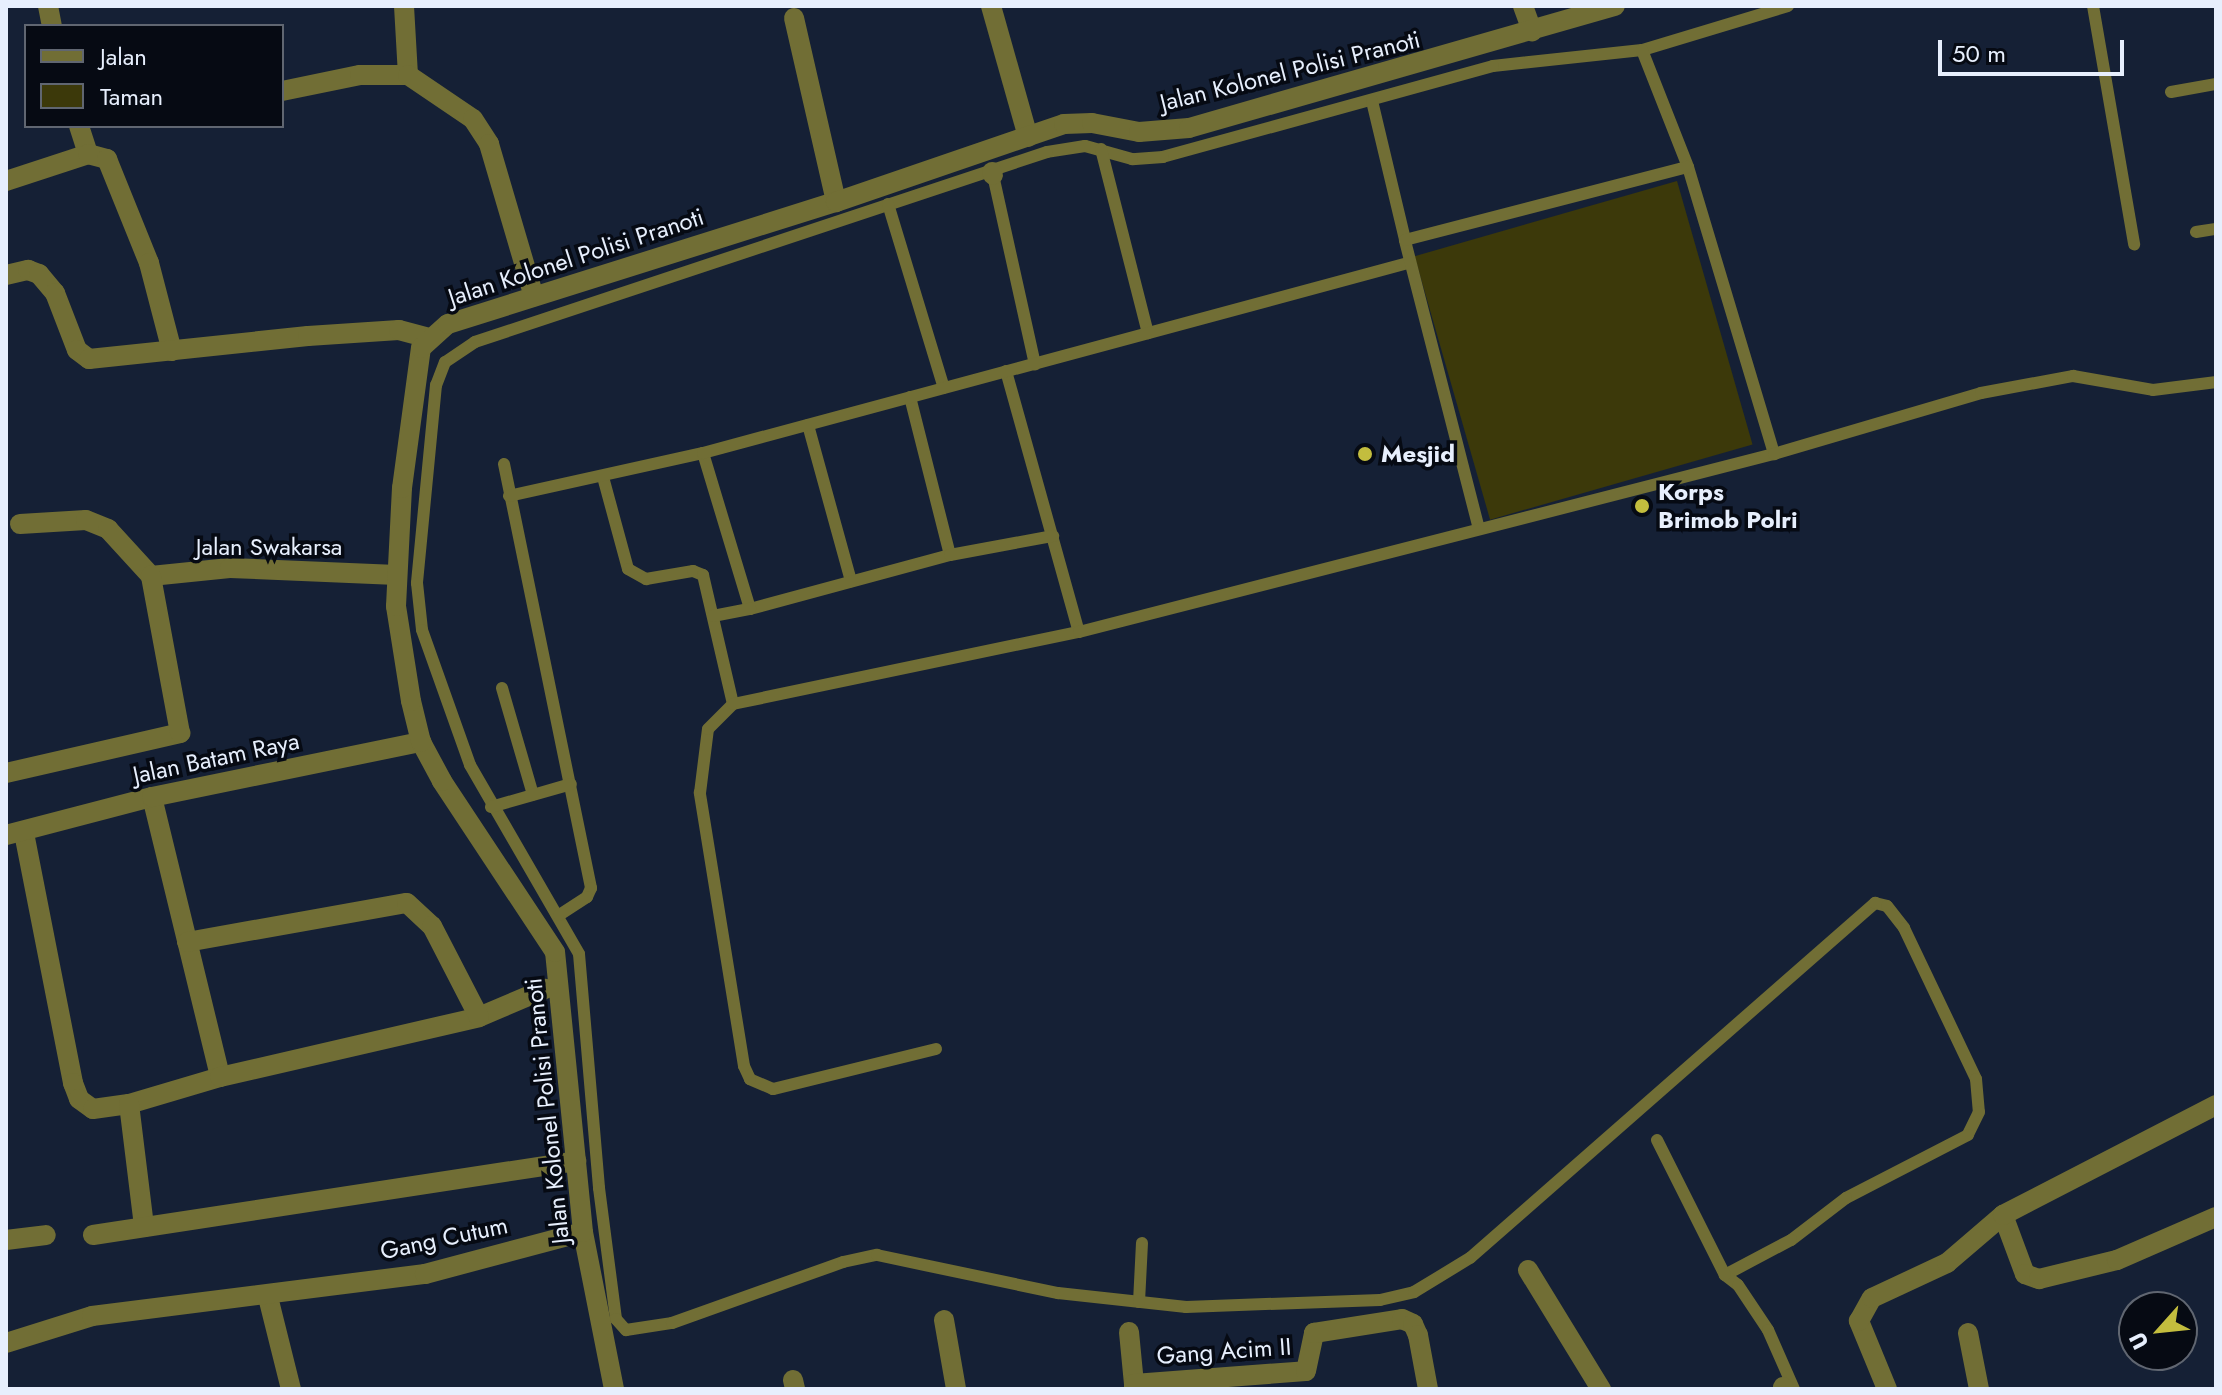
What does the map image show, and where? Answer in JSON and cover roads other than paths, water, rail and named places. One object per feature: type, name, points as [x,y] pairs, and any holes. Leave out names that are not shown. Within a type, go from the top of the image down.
[{"type":"street","points":[[404,6],[408,75]]},
{"type":"street","points":[[991,6],[1028,137]]},
{"type":"street","points":[[1523,6],[1532,31]]},
{"type":"street","name":"Jalan Kolonel Polisi Pranoti","points":[[614,1389],[583,1232],[555,952],[459,810],[421,742],[399,633],[397,575],[416,361],[429,338],[448,324],[1080,122],[1139,132],[1189,128],[1615,6]]},
{"type":"street","points":[[794,18],[836,202]]},
{"type":"street","points":[[284,91],[360,75],[408,75],[481,129],[534,297]]},
{"type":"street","points":[[80,128],[88,154]]},
{"type":"street","points":[[6,181],[88,154],[99,153],[114,168],[149,263],[172,351]]},
{"type":"street","points":[[6,275],[28,270],[39,274],[55,293],[77,350],[89,359],[399,330],[429,338]]},
{"type":"street","points":[[6,773],[180,733],[151,576],[108,529],[86,520],[20,524]]},
{"type":"street","name":"Jalan Swakarsa","points":[[151,576],[230,568],[397,575]]},
{"type":"street","name":"Jalan Batam Raya","points":[[15,834],[152,797],[421,742]]},
{"type":"street","points":[[152,797],[220,1077]]},
{"type":"street","points":[[15,834],[79,1099],[93,1109],[129,1104],[220,1077],[479,1017],[545,989]]},
{"type":"street","points":[[187,942],[407,903],[432,926],[479,1017]]},
{"type":"street","points":[[129,1104],[144,1227]]},
{"type":"street","points":[[1887,1389],[1862,1333],[1863,1308],[1872,1298],[1947,1263],[2003,1215],[2216,1105]]},
{"type":"street","points":[[93,1235],[576,1161]]},
{"type":"street","points":[[2003,1215],[2025,1274],[2039,1279],[2117,1260],[2216,1217]]},
{"type":"street","name":"Gang Cutum","points":[[6,1343],[92,1316],[268,1297],[425,1274],[583,1232]]},
{"type":"street","points":[[6,1240],[46,1235]]},
{"type":"street","points":[[1528,1270],[1601,1389]]},
{"type":"street","points":[[268,1297],[291,1389]]},
{"type":"street","name":"Gang Acim II","points":[[1134,1386],[1306,1371],[1314,1333],[1402,1319],[1413,1324],[1418,1335],[1428,1389]]},
{"type":"street","points":[[944,1320],[956,1389]]},
{"type":"street","points":[[1129,1332],[1134,1386]]},
{"type":"street","points":[[1968,1333],[1979,1389]]},
{"type":"lane","points":[[1725,1275],[1791,1240],[1846,1198],[1968,1135],[1974,1125],[1980,1097],[1976,1079],[1904,928],[1887,906],[1875,903],[1864,909],[1470,1258],[1432,1284],[1380,1300],[1186,1307],[1058,1293],[877,1255],[843,1262],[672,1323],[626,1330],[616,1319],[599,1188],[583,969],[559,915],[491,807],[455,730],[419,607],[429,417],[445,362],[486,338],[1068,147],[1101,149],[1132,159],[1163,157],[1493,66],[1642,50],[1788,6]]},
{"type":"lane","points":[[2093,6],[2134,244]]},
{"type":"lane","points":[[1642,50],[1688,167],[1774,454]]},
{"type":"lane","points":[[2171,92],[2216,84]]},
{"type":"lane","points":[[1372,101],[1408,263],[1479,529]]},
{"type":"lane","points":[[1101,149],[1148,333]]},
{"type":"lane","points":[[1405,240],[1688,167]]},
{"type":"lane","points":[[993,173],[1035,364]]},
{"type":"lane","points":[[888,204],[944,388]]},
{"type":"lane","points":[[2196,232],[2216,229]]},
{"type":"lane","points":[[509,496],[703,453],[1408,263]]},
{"type":"lane","points":[[1006,371],[1079,632]]},
{"type":"lane","points":[[936,1049],[773,1089],[750,1079],[744,1066],[700,793],[708,729],[733,704],[1079,632],[1774,454],[1981,393],[2073,376],[2153,390],[2216,382]]},
{"type":"lane","points":[[910,397],[950,555]]},
{"type":"lane","points":[[808,425],[851,581]]},
{"type":"lane","points":[[703,453],[750,609]]},
{"type":"lane","points":[[504,464],[537,608],[591,888],[587,897],[559,915]]},
{"type":"lane","points":[[603,477],[628,569],[646,579],[693,571],[703,575],[733,704]]},
{"type":"lane","points":[[713,616],[750,609],[950,555],[1053,536]]},
{"type":"lane","points":[[502,688],[533,795]]},
{"type":"lane","points":[[491,807],[571,784]]},
{"type":"lane","points":[[1657,1140],[1725,1275],[1738,1285],[1768,1330],[1787,1388]]},
{"type":"lane","points":[[1139,1302],[1142,1243]]},
{"type":"place","name":"Mesjid","points":[[1365,454]]},
{"type":"place","name":"Korps Brimob Polri","points":[[1642,506]]}]
